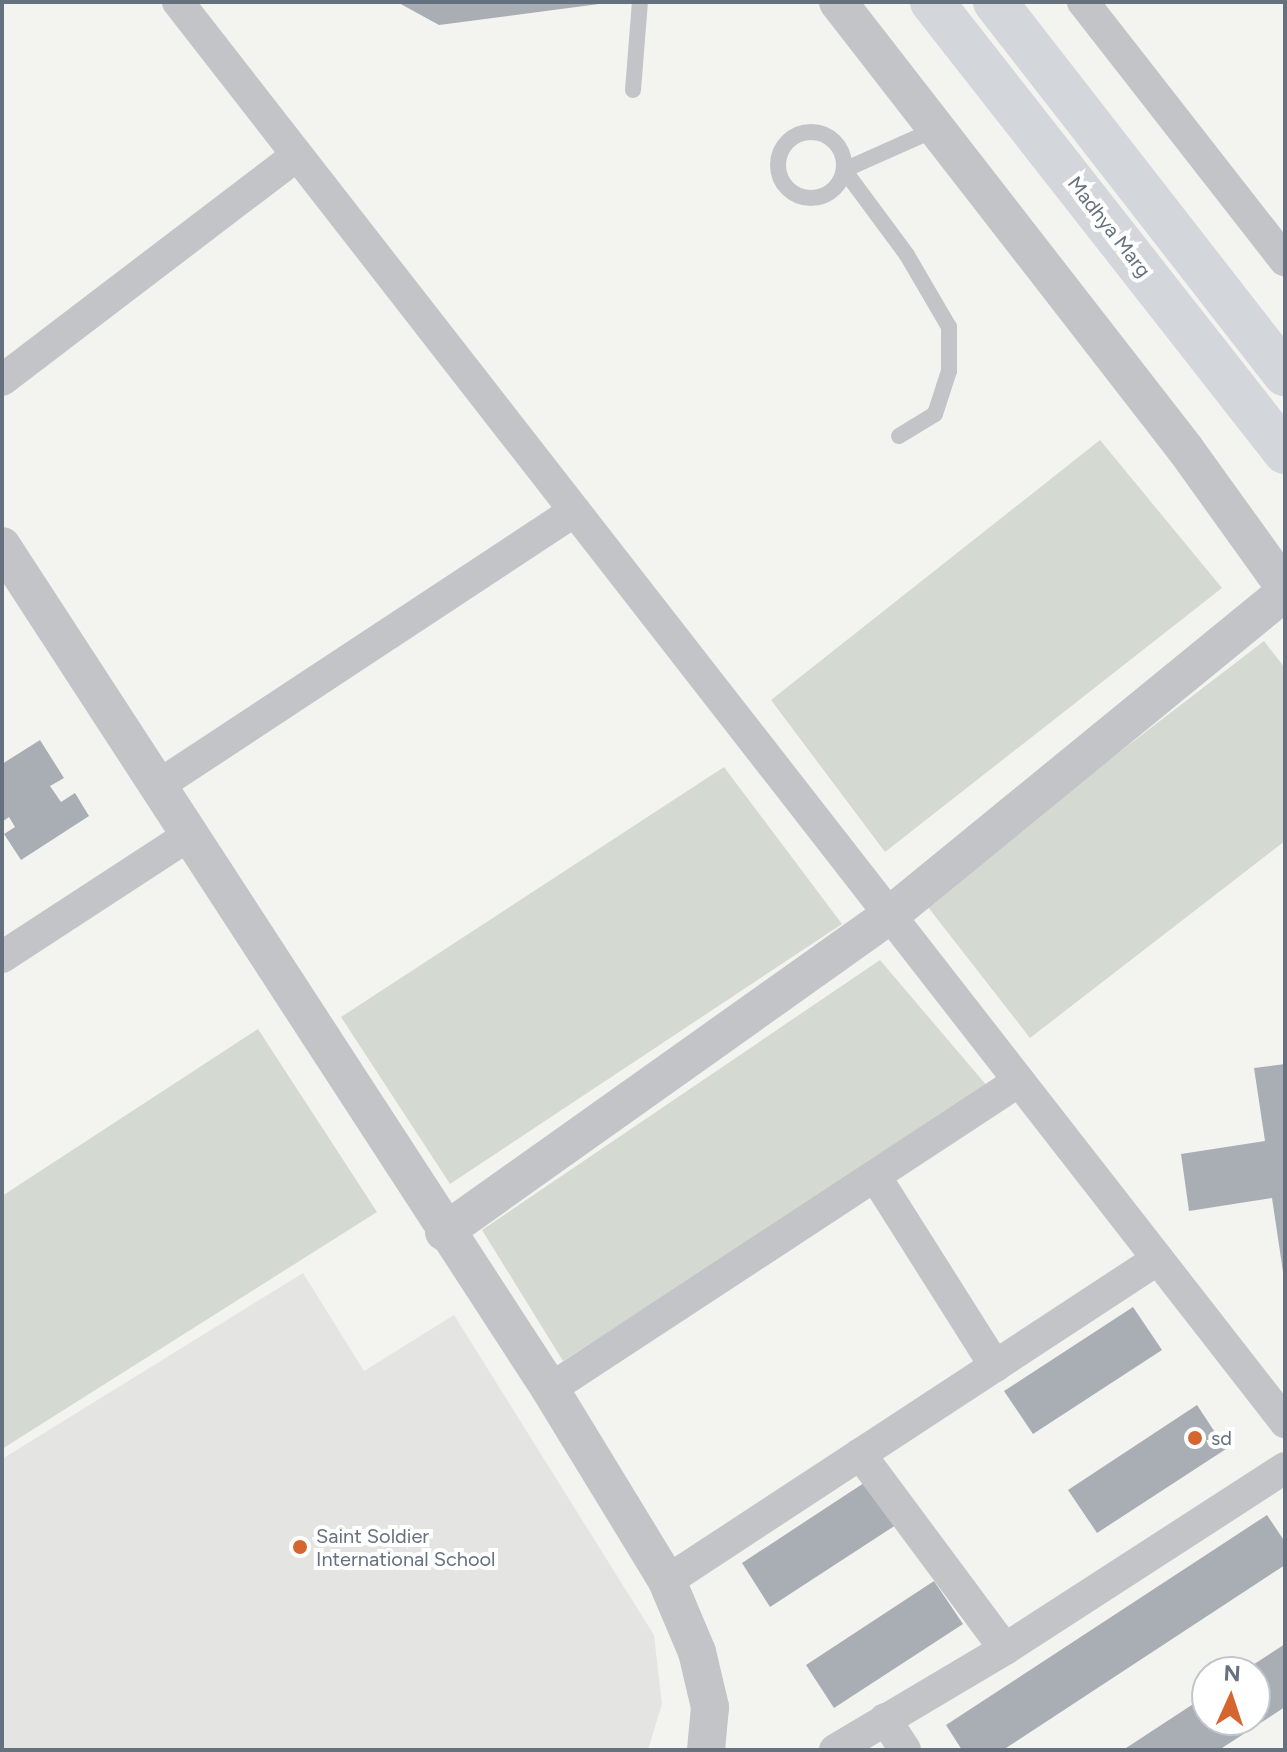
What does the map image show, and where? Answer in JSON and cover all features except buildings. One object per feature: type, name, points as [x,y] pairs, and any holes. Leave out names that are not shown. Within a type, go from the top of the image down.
[{"type":"main road","name":"Madhya Marg","points":[[932,2],[1285,452]]},
{"type":"main road","points":[[995,2],[1285,375]]},
{"type":"street","points":[[178,2],[1285,1422]]},
{"type":"street","points":[[444,1232],[890,915],[1285,590],[1186,450],[838,2]]},
{"type":"street","points":[[1083,2],[1285,261]]},
{"type":"street","points":[[2,380],[297,155]]},
{"type":"street","points":[[159,785],[575,511]]},
{"type":"street","points":[[2,546],[191,834],[444,1232],[550,1389],[667,1581],[697,1652],[710,1707],[706,1750]]},
{"type":"street","points":[[2,957],[191,834]]},
{"type":"street","points":[[550,1389],[1019,1081]]},
{"type":"street","points":[[875,1176],[995,1366]]},
{"type":"street","points":[[667,1581],[1158,1259]]},
{"type":"street","points":[[860,1454],[1005,1649]]},
{"type":"street","points":[[835,1750],[1005,1649],[1285,1468]]},
{"type":"street","points":[[885,1719],[905,1750]]},
{"type":"lane","points":[[633,90],[640,2]]},
{"type":"lane","points":[[899,436],[935,414],[949,371],[949,327],[907,255],[844,170],[834,140],[814,132],[786,143],[778,163],[784,184],[803,197],[825,195],[844,170],[936,129]]},
{"type":"shaded area","points":[[1100,440],[1222,588],[885,852],[771,700]]},
{"type":"shaded area","points":[[1264,641],[1285,668],[1285,841],[1030,1038],[924,902]]},
{"type":"shaded area","points":[[724,767],[842,924],[450,1184],[341,1017]]},
{"type":"shaded area","points":[[880,960],[988,1087],[563,1361],[482,1230]]},
{"type":"shaded area","points":[[258,1029],[377,1212],[2,1449],[2,1196]]},
{"type":"shaded area","name":"Saint Soldier International School","points":[[303,1273],[364,1371],[454,1315],[654,1635],[662,1704],[648,1750],[2,1750],[2,1459]]},
{"type":"place","name":"sd","points":[[1195,1438]]},
{"type":"place","name":"Saint Soldier International School","points":[[300,1547]]}]
